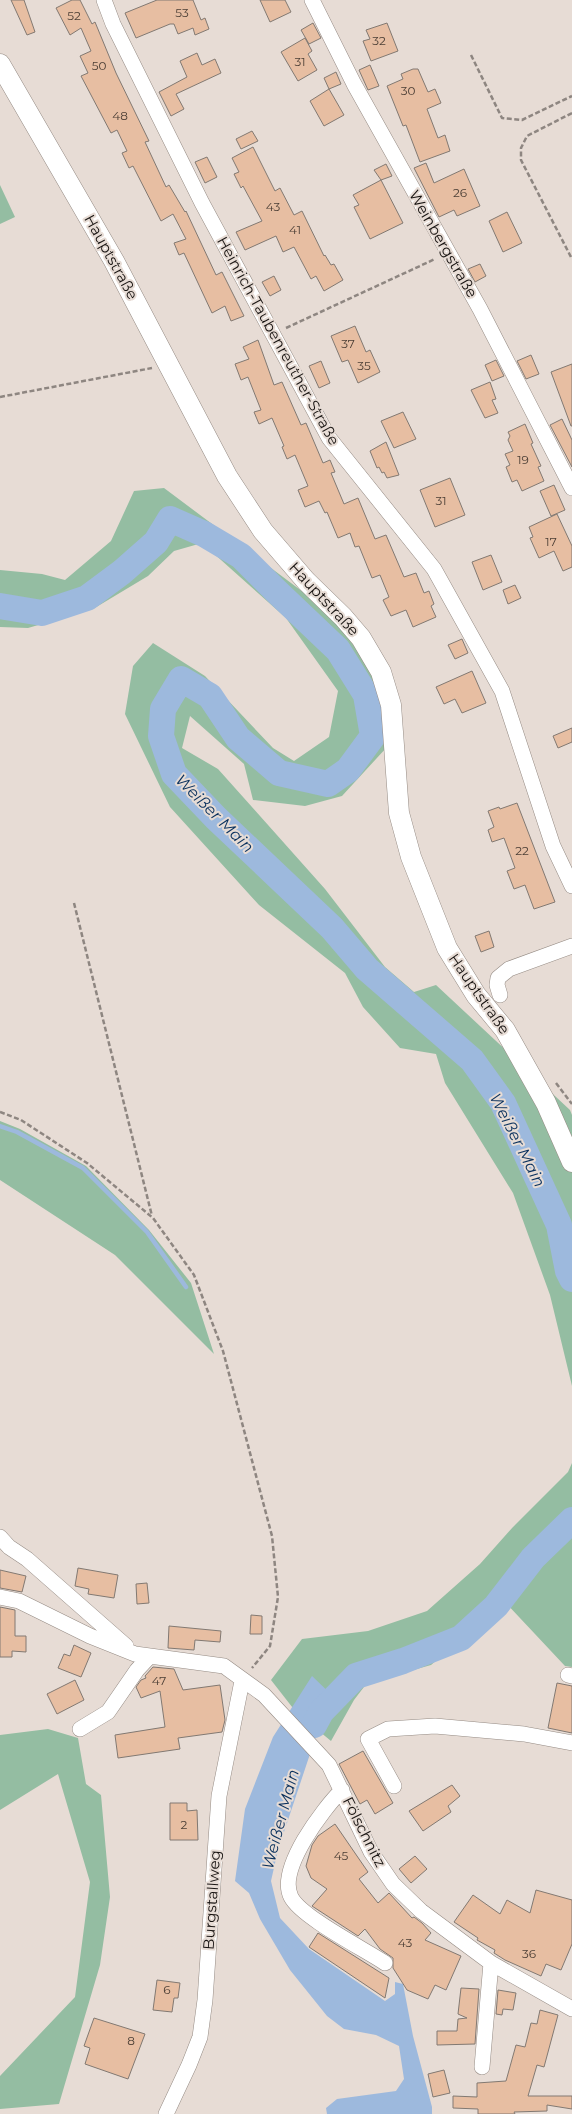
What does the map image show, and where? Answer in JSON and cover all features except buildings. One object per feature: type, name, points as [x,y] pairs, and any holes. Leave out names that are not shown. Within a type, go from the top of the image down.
[{"type":"main road","name":"Hauptstraße","points":[[0,64],[114,261],[227,476],[263,531],[306,581],[343,617],[361,638],[381,672],[391,705],[400,813],[411,857],[447,948],[476,995],[505,1030],[546,1103],[572,1162]]},
{"type":"street","name":"Heinrich-Taubenreuther-Straße","points":[[104,0],[113,24],[198,195],[329,438],[434,569],[502,691],[553,846],[572,886]]},
{"type":"street","name":"Weinbergstraße","points":[[312,0],[354,84],[480,309],[572,488]]},
{"type":"street","points":[[500,995],[497,985],[498,978],[509,969],[572,946]]},
{"type":"street","points":[[0,1537],[9,1547],[27,1559],[135,1654]]},
{"type":"street","points":[[0,1597],[18,1601],[90,1636],[135,1654],[224,1666],[242,1681]]},
{"type":"street","points":[[80,1729],[108,1712],[137,1670],[150,1656]]},
{"type":"street","name":"Fölschnitz","points":[[242,1681],[264,1695],[329,1765],[371,1852],[393,1884],[421,1911],[491,1963],[572,2009]]},
{"type":"street","name":"Burgstallweg","points":[[166,2114],[200,2037],[205,2000],[219,1796],[242,1681]]},
{"type":"street","points":[[394,1786],[368,1739],[388,1729],[435,1726],[524,1734],[572,1743]]},
{"type":"street","points":[[342,1790],[309,1830],[293,1863],[289,1883],[290,1896],[301,1911],[385,1963]]},
{"type":"street","points":[[482,2067],[491,1963]]},
{"type":"path","points":[[471,56],[502,118],[522,120],[572,96]]},
{"type":"path","points":[[572,113],[527,136],[521,148],[521,160],[572,260]]},
{"type":"path","points":[[273,334],[448,253]]},
{"type":"path","points":[[0,397],[168,365]]},
{"type":"path","points":[[74,903],[153,1218]]},
{"type":"path","points":[[0,1112],[21,1120],[87,1163],[153,1218],[194,1275],[224,1351],[272,1536],[278,1597],[270,1646],[242,1681]]},
{"type":"green space","points":[[0,185],[15,217],[0,224]]},
{"type":"green space","points":[[164,488],[331,613],[377,679],[399,734],[342,796],[305,806],[253,800],[244,764],[190,716],[182,748],[218,769],[325,889],[385,967],[414,992],[436,985],[570,1110],[572,1115],[572,1386],[550,1295],[513,1193],[445,1083],[436,1054],[400,1048],[363,1007],[345,973],[259,905],[170,807],[125,714],[133,666],[153,643],[205,676],[273,748],[294,761],[329,737],[338,691],[286,618],[202,543],[174,551],[148,576],[93,609],[28,628],[0,627],[0,570],[42,574],[65,580],[111,541],[134,491]]},
{"type":"green space","points":[[0,1121],[20,1129],[86,1166],[149,1230],[191,1283],[214,1354],[115,1255],[0,1180]]},
{"type":"green space","points":[[572,1463],[572,1524],[495,1610],[431,1665],[367,1683],[354,1700],[331,1741],[296,1712],[271,1680],[302,1639],[368,1631],[427,1611],[480,1564],[513,1527],[568,1472]]},
{"type":"green space","points":[[572,1531],[572,1667],[565,1666],[506,1603]]},
{"type":"green space","points":[[48,1729],[78,1738],[86,1784],[101,1795],[110,1897],[100,1965],[59,2104],[0,2109],[0,2076],[75,1997],[90,1882],[58,1774],[0,1810],[0,1735]]},
{"type":"water","points":[[312,1676],[337,1700],[319,1727],[278,1850],[271,1881],[280,1918],[309,1949],[385,2001],[395,1994],[395,1982],[403,1984],[413,2036],[432,2107],[432,2114],[327,2114],[326,2108],[337,2099],[396,2091],[404,2079],[399,2046],[376,2035],[344,2029],[327,2016],[290,1970],[260,1919],[249,1893],[235,1881],[245,1809],[273,1737]]},
{"type":"waterway","name":"Weißer Main","points":[[0,606],[42,613],[87,598],[122,572],[156,542],[170,519],[204,534],[241,556],[338,650],[366,695],[373,736],[348,770],[328,784],[279,773],[238,738],[210,696],[181,679],[163,709],[161,736],[174,774],[216,818],[332,928],[367,969],[472,1060],[503,1103],[559,1225],[568,1271],[572,1279]]},
{"type":"waterway","points":[[0,1126],[17,1132],[83,1168],[147,1232],[186,1287]]},
{"type":"waterway","name":"Weißer Main","points":[[314,1725],[321,1712],[356,1676],[403,1661],[461,1638],[496,1606],[533,1558],[572,1520]]}]
